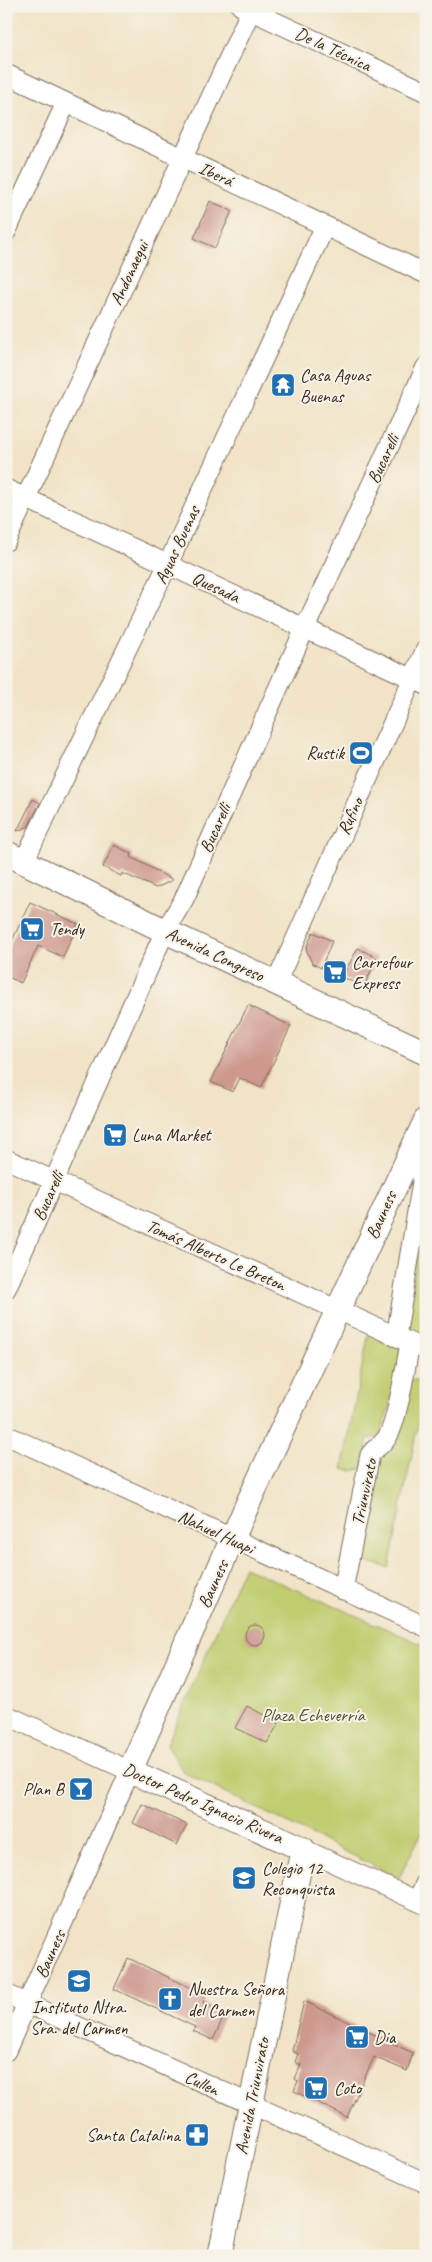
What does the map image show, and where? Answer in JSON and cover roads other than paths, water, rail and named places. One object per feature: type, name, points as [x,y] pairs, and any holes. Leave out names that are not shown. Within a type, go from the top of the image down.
[{"type":"main road","name":"Avenida Congreso","points":[[15,857],[165,931],[426,1053]]},
{"type":"main road","name":"Bauness","points":[[130,1770],[233,1540],[425,1122]]},
{"type":"main road","name":"Doctor Pedro Ignacio Rivera","points":[[130,1770],[303,1848]]},
{"type":"main road","name":"Avenida Triunvirato","points":[[220,2256],[303,1848]]},
{"type":"street","name":"De la Técnica","points":[[248,8],[426,92]]},
{"type":"street","name":"Andonaegui","points":[[6,541],[182,158],[248,8]]},
{"type":"street","name":"Iberá","points":[[6,74],[426,274]]},
{"type":"street","points":[[6,232],[66,103]]},
{"type":"street","name":"Aguas Buenas","points":[[15,857],[168,564],[325,226]]},
{"type":"street","name":"Bucarelli","points":[[6,1289],[165,931],[184,899],[305,628],[426,367]]},
{"type":"street","name":"Quesada","points":[[6,488],[419,681]]},
{"type":"street","name":"Rufino","points":[[276,982],[419,681],[426,649]]},
{"type":"street","name":"Triunvirato","points":[[343,1590],[370,1455],[375,1447],[386,1440],[394,1418],[411,1344],[425,1122]]},
{"type":"street","name":"Tomás Alberto Le Breton","points":[[6,1159],[411,1344]]},
{"type":"street","name":"Nahuel Huapi","points":[[6,1436],[426,1627]]},
{"type":"street","name":"Doctor Pedro Ignacio Rivera","points":[[6,1715],[130,1770]]},
{"type":"street","name":"Bauness","points":[[6,2051],[130,1770]]},
{"type":"street","name":"Doctor Pedro Ignacio Rivera","points":[[303,1848],[421,1903]]},
{"type":"street","points":[[421,1903],[426,1882]]},
{"type":"street","name":"Cullen","points":[[6,1994],[426,2183]]},
{"type":"place","name":"Casa Aguas Buenas","points":[[283,385]]},
{"type":"place","name":"Rustik","points":[[361,753]]},
{"type":"place","name":"Tendy","points":[[32,929]]},
{"type":"place","name":"Carrefour Express","points":[[335,972]]},
{"type":"place","name":"Luna Market","points":[[115,1135]]},
{"type":"place","name":"Plan B","points":[[81,1789]]},
{"type":"place","name":"Colegio 12 Reconquista","points":[[244,1878]]},
{"type":"place","name":"Instituto Ntra. Sra. del Carmen","points":[[79,1981]]},
{"type":"place","name":"Nuestra Señora del Carmen","points":[[170,1999]]},
{"type":"place","name":"Dia","points":[[357,2037]]},
{"type":"place","name":"Coto","points":[[316,2088]]},
{"type":"place","name":"Santa Catalina","points":[[197,2135]]},
{"type":"park label","name":"Plaza Echeverría","points":[[313,1715]]}]
